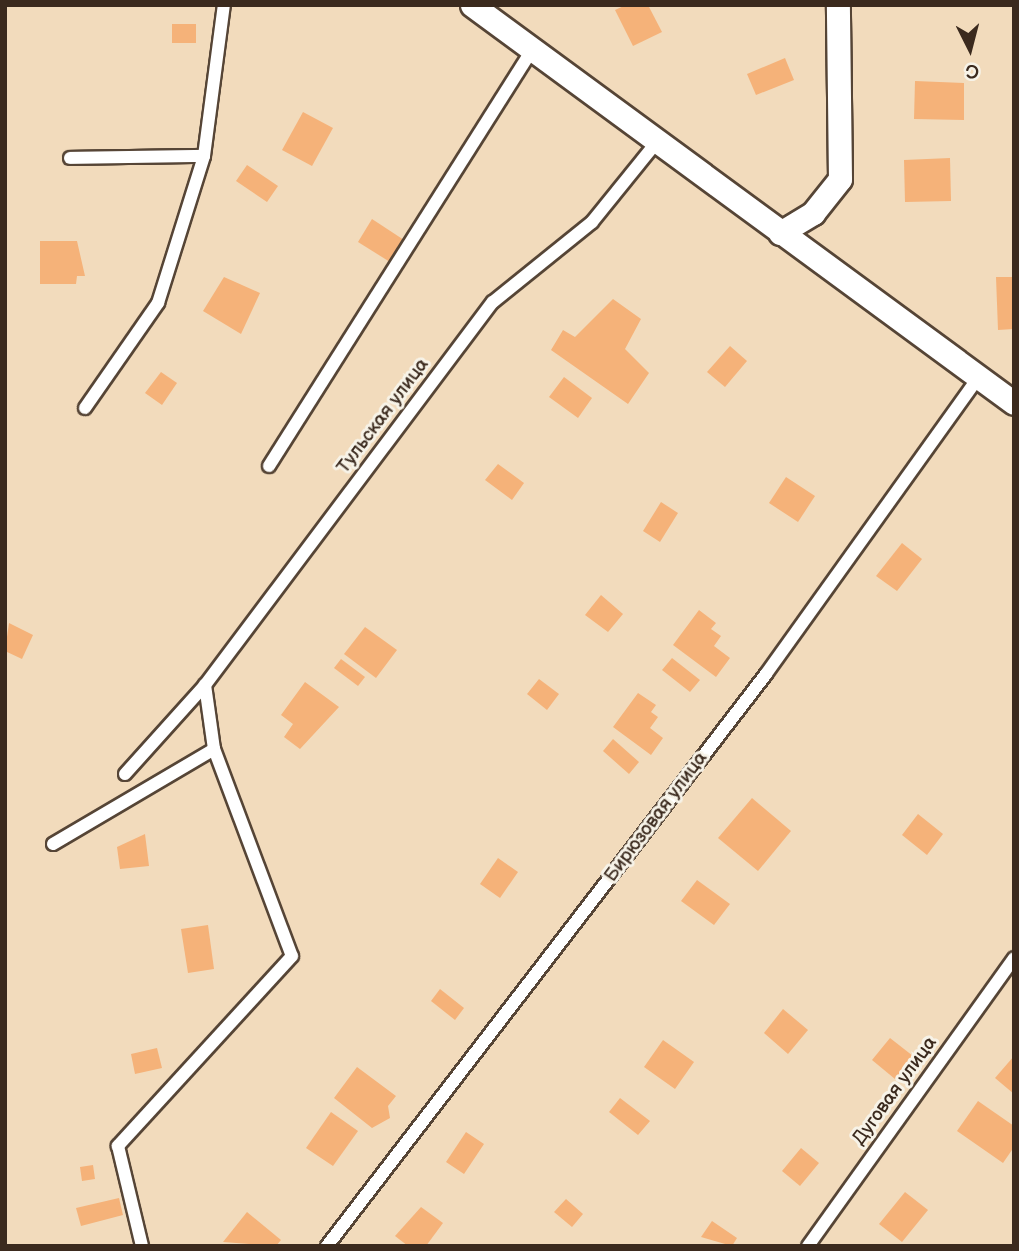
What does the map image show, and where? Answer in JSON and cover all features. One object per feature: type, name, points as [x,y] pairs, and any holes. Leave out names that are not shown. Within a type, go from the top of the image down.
[{"type":"street","points":[[472,5],[531,52],[780,233],[976,381],[1014,403]]},
{"type":"street","points":[[780,233],[813,213],[840,179],[838,5]]},
{"type":"lane","points":[[85,408],[158,303],[204,156],[224,5]]},
{"type":"lane","points":[[269,466],[531,52]]},
{"type":"lane","name":"Тульская улица","points":[[125,774],[205,685],[493,302],[592,222],[656,144]]},
{"type":"lane","points":[[70,158],[204,156]]},
{"type":"lane","name":"Бирюзовая улица","points":[[327,1246],[766,674],[976,381]]},
{"type":"lane","points":[[142,1246],[118,1146],[292,956],[214,749],[205,685]]},
{"type":"lane","points":[[53,844],[214,749]]},
{"type":"lane","name":"Дуговая улица","points":[[808,1246],[1014,958]]},
{"type":"building","points":[[626,5],[648,5],[662,32],[633,46],[615,10]]},
{"type":"building","points":[[172,24],[196,24],[196,43],[172,43]]},
{"type":"building","points":[[785,58],[794,80],[756,95],[747,74]]},
{"type":"building","points":[[915,81],[964,83],[964,120],[914,119]]},
{"type":"building","points":[[303,112],[333,128],[312,166],[282,150]]},
{"type":"building","points":[[950,158],[951,201],[905,202],[904,160]]},
{"type":"building","points":[[247,165],[278,186],[267,202],[236,181]]},
{"type":"building","points":[[372,219],[404,240],[390,262],[358,242]]},
{"type":"building","points":[[40,241],[77,241],[85,276],[77,276],[76,284],[40,284]]},
{"type":"building","points":[[224,277],[260,293],[241,334],[203,311]]},
{"type":"building","points":[[996,277],[1014,277],[1014,329],[998,330]]},
{"type":"building","points":[[613,299],[641,319],[625,349],[649,373],[628,404],[551,350],[563,330],[575,337]]},
{"type":"building","points":[[730,346],[747,361],[725,387],[707,372]]},
{"type":"building","points":[[161,372],[177,383],[162,405],[145,393]]},
{"type":"building","points":[[564,377],[592,398],[578,418],[549,397]]},
{"type":"building","points":[[498,464],[524,483],[512,500],[485,480]]},
{"type":"building","points":[[786,477],[815,496],[798,522],[769,503]]},
{"type":"building","points":[[661,502],[678,513],[660,542],[643,531]]},
{"type":"building","points":[[902,543],[922,559],[897,591],[876,576]]},
{"type":"building","points":[[601,595],[623,614],[608,632],[585,615]]},
{"type":"building","points":[[699,610],[716,623],[711,629],[721,636],[714,646],[730,658],[716,677],[673,645]]},
{"type":"building","points":[[9,623],[33,635],[22,659],[5,651]]},
{"type":"building","points":[[365,627],[397,650],[376,678],[344,654]]},
{"type":"building","points":[[672,658],[700,680],[690,692],[662,670]]},
{"type":"building","points":[[341,659],[365,677],[358,686],[334,668]]},
{"type":"building","points":[[539,679],[559,694],[547,710],[527,694]]},
{"type":"building","points":[[305,682],[339,707],[300,749],[284,737],[293,724],[281,715]]},
{"type":"building","points":[[638,693],[656,705],[651,712],[658,717],[650,728],[663,738],[651,755],[613,727]]},
{"type":"building","points":[[613,739],[639,762],[629,774],[603,751]]},
{"type":"building","points":[[752,798],[791,831],[758,871],[718,838]]},
{"type":"building","points":[[918,814],[943,834],[927,855],[902,835]]},
{"type":"building","points":[[145,834],[149,866],[120,869],[117,847]]},
{"type":"building","points":[[498,858],[518,872],[500,898],[480,884]]},
{"type":"building","points":[[697,880],[730,904],[714,925],[681,901]]},
{"type":"building","points":[[208,925],[214,969],[188,973],[181,929]]},
{"type":"building","points":[[440,989],[464,1008],[455,1020],[431,1001]]},
{"type":"building","points":[[783,1009],[808,1030],[788,1054],[764,1033]]},
{"type":"building","points":[[890,1038],[913,1056],[895,1079],[872,1060]]},
{"type":"building","points":[[663,1040],[694,1062],[675,1089],[644,1067]]},
{"type":"building","points":[[157,1048],[162,1068],[135,1074],[131,1054]]},
{"type":"building","points":[[1014,1056],[1014,1094],[995,1078]]},
{"type":"building","points":[[357,1067],[396,1096],[388,1106],[390,1118],[372,1128],[334,1098]]},
{"type":"building","points":[[620,1098],[650,1121],[638,1135],[609,1112]]},
{"type":"building","points":[[978,1101],[1014,1126],[1014,1147],[1003,1163],[957,1131]]},
{"type":"building","points":[[331,1112],[358,1131],[333,1166],[306,1148]]},
{"type":"building","points":[[466,1132],[484,1144],[464,1174],[446,1162]]},
{"type":"building","points":[[801,1148],[819,1163],[800,1186],[782,1171]]},
{"type":"building","points":[[93,1165],[95,1179],[82,1181],[80,1167]]},
{"type":"building","points":[[905,1192],[928,1210],[902,1242],[879,1224]]},
{"type":"building","points":[[119,1198],[123,1215],[81,1226],[76,1208]]},
{"type":"building","points":[[566,1199],[583,1214],[572,1227],[554,1212]]},
{"type":"building","points":[[421,1207],[443,1223],[426,1246],[408,1246],[395,1236]]},
{"type":"building","points":[[247,1212],[281,1240],[276,1246],[223,1242]]},
{"type":"building","points":[[712,1221],[737,1238],[732,1246],[701,1237]]}]
